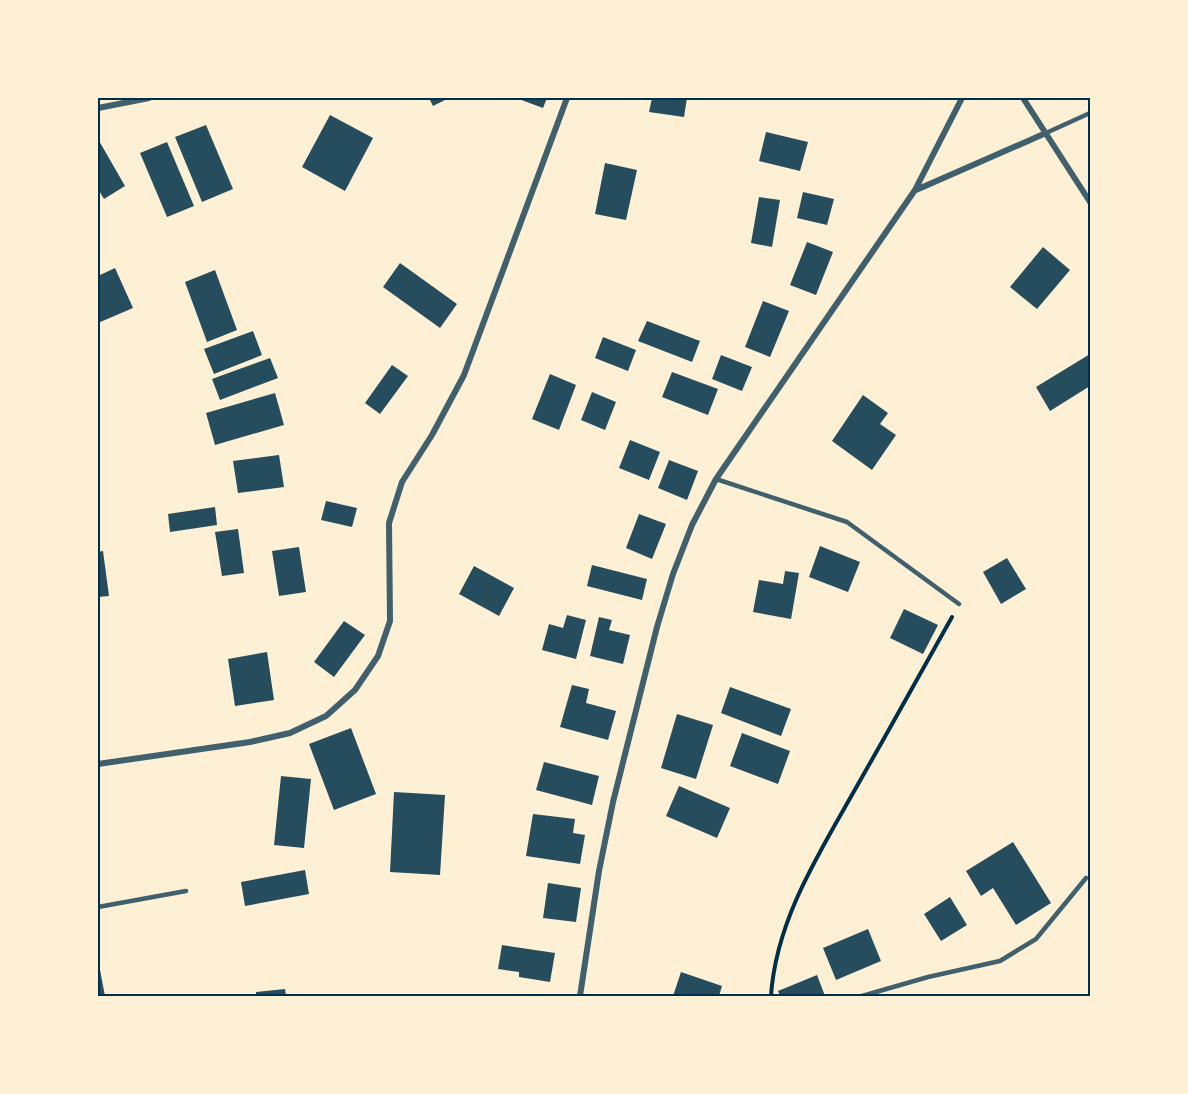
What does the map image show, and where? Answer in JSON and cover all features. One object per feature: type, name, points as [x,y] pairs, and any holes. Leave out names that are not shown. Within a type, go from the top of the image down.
[{"type":"street","points":[[98,108],[148,98]]},
{"type":"street","points":[[98,764],[250,742],[290,733],[326,716],[355,690],[378,656],[390,621],[389,523],[402,482],[432,435],[464,375],[567,98]]},
{"type":"street","points":[[580,996],[599,871],[613,802],[657,627],[692,525],[716,479],[915,190],[962,98]]},
{"type":"street","points":[[1023,98],[1090,202]]},
{"type":"street","points":[[915,190],[1046,133]]},
{"type":"lane","points":[[1046,133],[1090,114]]},
{"type":"lane","points":[[716,479],[847,522],[959,604]]},
{"type":"lane","points":[[862,996],[928,977],[1000,962],[1036,939],[1086,878]]},
{"type":"lane","points":[[98,907],[186,891]]},
{"type":"path","points":[[771,996],[773,975],[789,914],[816,858],[959,604]]},
{"type":"building","points":[[429,98],[449,98],[433,106]]},
{"type":"building","points":[[516,98],[547,98],[543,108]]},
{"type":"building","points":[[652,98],[687,98],[684,117],[649,112]]},
{"type":"building","points":[[330,115],[373,138],[345,191],[302,167]]},
{"type":"building","points":[[206,125],[233,189],[202,202],[175,137]]},
{"type":"building","points":[[766,132],[808,142],[800,171],[759,161]]},
{"type":"building","points":[[98,139],[125,186],[104,199],[98,189]]},
{"type":"building","points":[[167,142],[194,206],[167,217],[140,153]]},
{"type":"building","points":[[605,163],[637,170],[626,220],[595,214]]},
{"type":"building","points":[[803,192],[834,199],[827,225],[797,218]]},
{"type":"building","points":[[759,197],[780,200],[772,247],[751,243]]},
{"type":"building","points":[[807,242],[833,252],[816,295],[790,285]]},
{"type":"building","points":[[1043,247],[1070,270],[1037,309],[1010,287]]},
{"type":"building","points":[[400,263],[457,304],[440,328],[383,287]]},
{"type":"building","points":[[115,268],[133,308],[98,323],[98,276]]},
{"type":"building","points":[[215,270],[237,330],[207,342],[185,282]]},
{"type":"building","points":[[763,301],[789,311],[770,357],[745,347]]},
{"type":"building","points":[[647,321],[700,341],[692,362],[638,341]]},
{"type":"building","points":[[253,331],[262,355],[214,374],[204,349]]},
{"type":"building","points":[[603,337],[636,350],[628,371],[595,358]]},
{"type":"building","points":[[1090,354],[1090,386],[1050,411],[1036,387]]},
{"type":"building","points":[[721,355],[752,367],[742,391],[712,379]]},
{"type":"building","points":[[270,358],[278,378],[220,400],[212,379]]},
{"type":"building","points":[[392,365],[408,376],[380,414],[365,403]]},
{"type":"building","points":[[672,372],[718,389],[708,415],[662,397]]},
{"type":"building","points":[[550,374],[576,385],[559,430],[532,419]]},
{"type":"building","points":[[592,392],[616,402],[605,430],[581,420]]},
{"type":"building","points":[[275,393],[284,425],[215,445],[206,413]]},
{"type":"building","points":[[863,395],[888,413],[880,424],[896,435],[872,470],[832,441]]},
{"type":"building","points":[[630,440],[660,452],[649,480],[619,468]]},
{"type":"building","points":[[279,455],[284,487],[238,493],[233,461]]},
{"type":"building","points":[[669,460],[698,471],[687,500],[658,488]]},
{"type":"building","points":[[326,501],[357,508],[352,527],[321,520]]},
{"type":"building","points":[[215,507],[217,525],[170,532],[168,514]]},
{"type":"building","points":[[639,514],[666,524],[652,559],[626,548]]},
{"type":"building","points":[[238,529],[244,573],[222,576],[215,532]]},
{"type":"building","points":[[820,546],[860,562],[848,592],[809,577]]},
{"type":"building","points":[[299,547],[306,592],[279,596],[272,551]]},
{"type":"building","points":[[103,551],[109,596],[98,597],[98,552]]},
{"type":"building","points":[[1007,558],[1026,589],[1001,604],[983,572]]},
{"type":"building","points":[[592,565],[647,579],[642,600],[587,586]]},
{"type":"building","points":[[474,566],[514,588],[499,616],[459,594]]},
{"type":"building","points":[[785,571],[799,573],[791,619],[753,612],[759,580],[783,584]]},
{"type":"building","points":[[904,609],[938,625],[923,654],[890,638]]},
{"type":"building","points":[[567,615],[586,620],[576,659],[542,650],[549,624],[563,628]]},
{"type":"building","points":[[599,617],[612,620],[609,630],[630,635],[623,664],[590,656]]},
{"type":"building","points":[[344,621],[365,635],[334,677],[314,662]]},
{"type":"building","points":[[267,652],[274,700],[235,706],[228,659]]},
{"type":"building","points":[[572,685],[589,689],[586,703],[616,711],[608,740],[560,727]]},
{"type":"building","points":[[730,687],[791,709],[781,736],[721,713]]},
{"type":"building","points":[[677,714],[713,725],[696,779],[661,768]]},
{"type":"building","points":[[351,728],[376,794],[334,810],[309,744]]},
{"type":"building","points":[[742,733],[790,751],[778,784],[730,766]]},
{"type":"building","points":[[544,762],[599,776],[592,805],[536,790]]},
{"type":"building","points":[[281,776],[311,779],[304,848],[274,845]]},
{"type":"building","points":[[679,786],[730,808],[717,838],[666,816]]},
{"type":"building","points":[[394,792],[445,795],[440,875],[390,872]]},
{"type":"building","points":[[533,814],[575,819],[573,833],[585,835],[580,864],[526,856]]},
{"type":"building","points":[[1013,842],[1051,903],[1016,925],[993,888],[981,896],[966,871]]},
{"type":"building","points":[[305,870],[309,894],[245,906],[241,882]]},
{"type":"building","points":[[548,883],[581,888],[576,922],[543,918]]},
{"type":"building","points":[[950,897],[967,925],[941,941],[924,914]]},
{"type":"building","points":[[868,929],[881,961],[836,980],[823,948]]},
{"type":"building","points":[[502,945],[555,953],[550,982],[519,977],[519,972],[498,969]]},
{"type":"building","points":[[100,970],[105,996],[98,996],[98,971]]},
{"type":"building","points":[[681,972],[722,986],[719,996],[673,996]]},
{"type":"building","points":[[817,975],[825,996],[780,996],[778,991]]},
{"type":"building","points":[[285,989],[286,996],[256,996],[256,992]]}]
